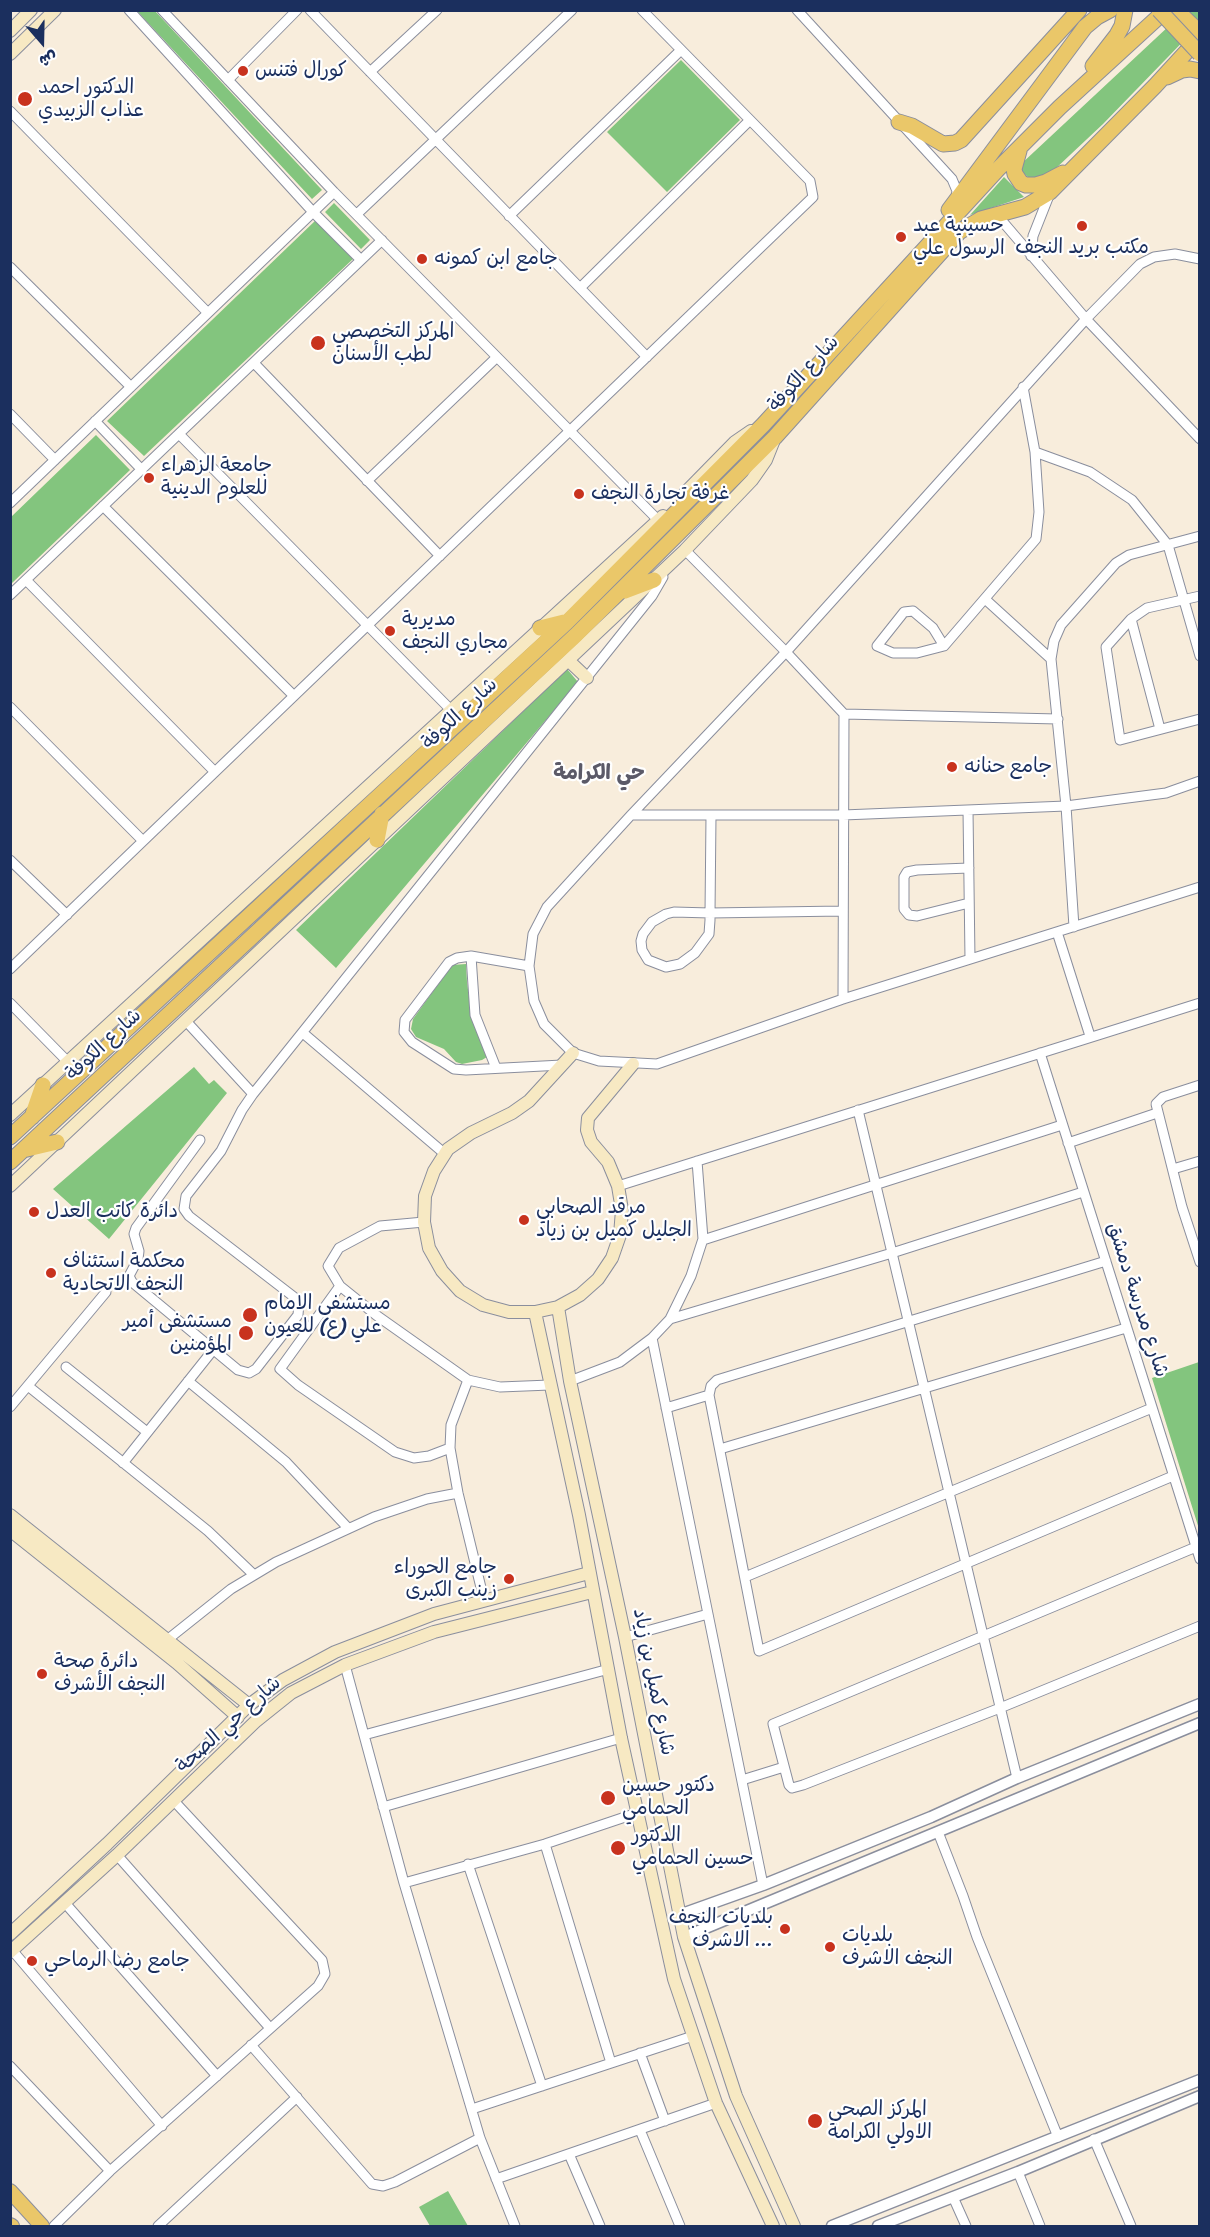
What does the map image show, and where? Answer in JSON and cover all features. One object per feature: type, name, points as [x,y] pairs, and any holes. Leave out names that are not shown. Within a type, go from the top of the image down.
[{"type":"highway","points":[[899,122],[912,126],[943,144],[956,143],[961,140],[1078,10]]},
{"type":"highway","points":[[913,269],[952,206],[1085,27],[1110,10]]},
{"type":"highway","points":[[1060,107],[1117,35],[1122,26],[1125,10]]},
{"type":"highway","points":[[1159,10],[1200,54]]},
{"type":"highway","points":[[913,269],[1030,136],[1168,10],[1192,26],[1155,86]]},
{"type":"highway","points":[[913,269],[959,232],[981,219],[1025,207],[1050,192],[1155,86],[1173,73],[1182,70],[1200,71]]},
{"type":"highway","points":[[1030,136],[1018,153],[1014,169],[1017,179],[1026,185],[1046,182],[1080,160]]},
{"type":"highway","name":"شارع الكوفة","points":[[10,1137],[369,796],[567,622],[763,425],[913,269]]},
{"type":"highway","name":"شارع الكوفة","points":[[10,1162],[619,593],[775,437],[913,269]]},
{"type":"highway","points":[[619,593],[654,580]]},
{"type":"highway","points":[[540,628],[567,622]]},
{"type":"highway","points":[[377,840],[382,814]]},
{"type":"highway","points":[[32,1118],[43,1085]]},
{"type":"highway","points":[[23,1150],[57,1142]]},
{"type":"main road","points":[[10,31],[31,10]]},
{"type":"main road","points":[[10,54],[56,10]]},
{"type":"main road","points":[[10,1115],[369,796],[451,710],[658,520],[735,442],[763,425]]},
{"type":"main road","points":[[10,1186],[666,569],[752,480],[766,460],[775,437]]},
{"type":"main road","points":[[569,661],[587,678]]},
{"type":"main road","points":[[573,1053],[529,1101],[512,1113],[471,1133],[448,1149],[434,1171],[425,1196],[424,1222],[429,1248],[442,1271],[460,1291],[483,1305],[508,1312],[536,1312],[558,1306],[580,1295],[598,1279],[612,1258],[620,1235],[622,1210],[618,1186],[608,1162],[591,1142],[587,1130],[588,1118],[633,1064]]},
{"type":"main road","name":"شارع كميل بن زياد","points":[[558,1306],[570,1381],[625,1637],[684,1937],[736,2096],[794,2226]]},
{"type":"main road","name":"شارع كميل بن زياد","points":[[536,1312],[579,1515],[621,1738],[668,1951],[697,2049],[716,2103],[772,2226]]},
{"type":"main road","points":[[572,1481],[581,1489],[591,1479]]},
{"type":"main road","points":[[579,1515],[581,1510],[590,1507],[598,1513]]},
{"type":"main road","points":[[10,1515],[167,1640],[238,1717]]},
{"type":"main road","points":[[10,1530],[186,1663],[249,1706]]},
{"type":"main road","name":"شارع حي الصحة","points":[[10,1934],[86,1864],[249,1706],[282,1680],[335,1652],[434,1614],[589,1573]]},
{"type":"main road","name":"شارع حي الصحة","points":[[11,1951],[117,1856],[256,1721],[291,1693],[345,1665],[434,1632],[592,1592]]},
{"type":"main road","points":[[459,1606],[453,1615],[455,1621],[462,1624]]},
{"type":"main road","points":[[434,1614],[441,1623],[438,1630],[434,1632]]},
{"type":"main road","points":[[86,1864],[84,1871],[86,1874],[93,1876],[96,1874]]},
{"type":"main road","points":[[71,1877],[80,1879],[82,1888]]},
{"type":"main road","points":[[685,2008],[698,2006],[705,2001]]},
{"type":"main road","points":[[697,2049],[705,2044],[718,2044]]},
{"type":"main road","points":[[10,2191],[42,2226]]},
{"type":"street","points":[[129,10],[313,212],[361,260]]},
{"type":"street","points":[[228,80],[297,10]]},
{"type":"street","points":[[310,10],[647,357]]},
{"type":"street","points":[[370,72],[437,10]]},
{"type":"street","points":[[357,214],[572,10]]},
{"type":"street","points":[[10,969],[813,197],[810,181],[642,10]]},
{"type":"street","points":[[797,10],[952,179],[957,191],[952,206]]},
{"type":"street","points":[[169,13],[228,80],[334,192],[658,520]]},
{"type":"street","points":[[509,216],[681,50]]},
{"type":"street","points":[[10,111],[208,313]]},
{"type":"street","points":[[580,288],[750,120]]},
{"type":"street","points":[[10,503],[334,192]]},
{"type":"street","points":[[1031,256],[1033,236],[1050,192]]},
{"type":"street","points":[[997,215],[1086,319],[1200,439]]},
{"type":"street","points":[[10,595],[382,240]]},
{"type":"street","points":[[1200,259],[1175,254],[1154,257],[1140,264],[1023,387],[786,652],[631,815],[548,907],[533,934],[529,966],[534,1001],[544,1024],[573,1053],[599,1061],[657,1064],[843,999],[1200,887]]},
{"type":"street","points":[[10,267],[131,387]]},
{"type":"street","points":[[367,481],[497,357]]},
{"type":"street","points":[[254,363],[440,556]]},
{"type":"street","points":[[944,646],[933,628],[914,610],[904,612],[877,646],[893,653],[917,653],[944,646],[1036,539],[1040,512],[1035,452],[1023,387]]},
{"type":"street","points":[[10,414],[55,460]]},
{"type":"street","points":[[95,422],[142,470]]},
{"type":"street","points":[[179,434],[451,710]]},
{"type":"street","points":[[1035,452],[1090,472],[1132,500],[1168,545],[1200,656]]},
{"type":"street","points":[[104,506],[294,696]]},
{"type":"street","points":[[1074,927],[1066,806],[1051,659],[1054,641],[1061,625],[1110,568],[1129,555],[1200,536]]},
{"type":"street","points":[[685,550],[844,714],[843,999]]},
{"type":"street","points":[[200,1140],[136,1228],[134,1240],[139,1251],[138,1259],[129,1276],[132,1282],[241,1372],[253,1372],[299,1311],[299,1303],[189,1216],[184,1209],[186,1196],[221,1151],[253,1094],[652,596],[666,569]]},
{"type":"street","points":[[26,580],[215,772]]},
{"type":"street","points":[[1200,596],[1147,608],[1131,619],[1106,647],[1120,740],[1200,719]]},
{"type":"street","points":[[985,599],[1051,659]]},
{"type":"street","points":[[1131,619],[1160,729]]},
{"type":"street","points":[[10,707],[143,841]]},
{"type":"street","points":[[844,714],[1058,719]]},
{"type":"street","points":[[631,815],[843,815],[1066,806],[1166,793],[1200,781]]},
{"type":"street","points":[[968,810],[970,959]]},
{"type":"street","points":[[711,816],[710,913],[710,927],[706,940],[688,959],[673,966],[658,965],[645,956],[640,941],[646,928],[658,918],[674,912],[710,913],[842,911]]},
{"type":"street","points":[[10,860],[67,915]]},
{"type":"street","points":[[969,868],[907,872],[904,877],[904,909],[909,915],[917,916],[969,903]]},
{"type":"street","points":[[1056,932],[1090,1036]]},
{"type":"street","points":[[529,966],[471,956],[449,962],[405,1020],[404,1032],[412,1042],[454,1069],[562,1065]]},
{"type":"street","points":[[471,956],[475,1015],[496,1068]]},
{"type":"street","points":[[10,1003],[69,1062]]},
{"type":"street","points":[[618,1186],[1200,1003]]},
{"type":"street","points":[[185,1020],[253,1094]]},
{"type":"street","points":[[303,1033],[445,1154]]},
{"type":"street","name":"شارع مدرسة دمشق","points":[[1040,1053],[1200,1559]]},
{"type":"street","points":[[1200,1085],[1163,1097],[1156,1104],[1173,1169],[1196,1237],[1200,1262]]},
{"type":"street","points":[[858,1110],[1017,1778]]},
{"type":"street","points":[[1068,1143],[1157,1113]]},
{"type":"street","points":[[702,1240],[1062,1125]]},
{"type":"street","points":[[570,1381],[620,1362],[652,1338],[670,1319],[691,1276],[702,1240],[697,1161]]},
{"type":"street","points":[[1173,1169],[1200,1161]]},
{"type":"street","points":[[670,1319],[892,1253],[1083,1192]]},
{"type":"street","points":[[424,1222],[380,1226],[339,1248],[328,1266],[340,1286],[376,1316],[468,1380],[500,1387],[550,1385]]},
{"type":"street","points":[[1106,1262],[717,1380],[711,1386],[710,1395],[759,1651],[1173,1476]]},
{"type":"street","points":[[340,1286],[280,1369],[298,1385],[395,1452],[414,1458],[429,1456],[450,1448]]},
{"type":"street","points":[[10,1407],[106,1292]]},
{"type":"street","points":[[720,1449],[1126,1328]]},
{"type":"street","points":[[652,1338],[763,1885]]},
{"type":"street","points":[[123,1463],[213,1350]]},
{"type":"street","points":[[66,1367],[147,1432]]},
{"type":"street","points":[[468,1380],[451,1425],[450,1448],[458,1493],[484,1600]]},
{"type":"street","points":[[188,1381],[286,1462],[348,1528]]},
{"type":"street","points":[[28,1386],[208,1531],[253,1574]]},
{"type":"street","points":[[666,1408],[710,1395]]},
{"type":"street","points":[[745,1577],[1152,1408]]},
{"type":"street","points":[[167,1640],[209,1605],[253,1574],[348,1528],[427,1499],[458,1493]]},
{"type":"street","points":[[1196,1546],[773,1724],[789,1785],[792,1788],[797,1787],[1000,1708],[1200,1626]]},
{"type":"street","points":[[625,1637],[708,1614]]},
{"type":"street","points":[[345,1665],[404,1883],[480,2138],[515,2226]]},
{"type":"street","points":[[364,1735],[609,1668]]},
{"type":"street","points":[[679,1915],[763,1885],[932,1817],[1017,1778],[1200,1704]]},
{"type":"street","points":[[684,1937],[1200,1724]]},
{"type":"street","points":[[383,1807],[621,1738]]},
{"type":"street","points":[[742,1780],[784,1767]]},
{"type":"street","points":[[54,2226],[110,2171],[318,1986],[325,1974],[322,1960],[174,1801]]},
{"type":"street","points":[[404,1883],[545,1844],[637,1813]]},
{"type":"street","points":[[932,1817],[977,1937],[1058,2137]]},
{"type":"street","points":[[545,1844],[611,2063]]},
{"type":"street","points":[[117,1856],[270,2028]]},
{"type":"street","points":[[468,1864],[542,2086]]},
{"type":"street","points":[[65,1903],[217,2076]]},
{"type":"street","points":[[11,1951],[162,2126]]},
{"type":"street","points":[[472,2109],[693,2036]]},
{"type":"street","points":[[251,2045],[372,2184],[383,2186],[480,2138]]},
{"type":"street","points":[[640,2053],[665,2121]]},
{"type":"street","points":[[10,2066],[110,2171]]},
{"type":"street","points":[[837,2226],[1200,2080]]},
{"type":"street","points":[[878,2226],[1018,2172],[1200,2096]]},
{"type":"street","points":[[158,2226],[297,2097]]},
{"type":"street","points":[[496,2179],[716,2103]]},
{"type":"street","points":[[640,2130],[680,2226]]},
{"type":"street","points":[[1094,2139],[1131,2226]]},
{"type":"street","points":[[569,2154],[600,2226]]},
{"type":"street","points":[[1018,2172],[1040,2226]]},
{"type":"street","points":[[953,2197],[966,2226]]},
{"type":"green space","points":[[137,11],[155,11],[322,190],[312,199]]},
{"type":"green space","points":[[1185,11],[1199,11],[1199,25],[1103,124],[1053,171],[1037,178],[1029,178],[1022,172],[1020,165]]},
{"type":"green space","points":[[681,60],[740,120],[667,192],[607,132]]},
{"type":"green space","points":[[1004,177],[1024,197],[970,215]]},
{"type":"green space","points":[[334,203],[370,240],[361,249],[325,212]]},
{"type":"green space","points":[[316,220],[354,258],[144,456],[107,421]]},
{"type":"green space","points":[[96,435],[130,470],[11,584],[11,517]]},
{"type":"green space","points":[[567,669],[578,682],[336,968],[296,930]]},
{"type":"green space","points":[[466,964],[472,1020],[487,1057],[462,1064],[456,1062],[444,1049],[416,1037],[411,1029],[413,1019],[452,965]]},
{"type":"green space","points":[[194,1067],[209,1084],[214,1080],[227,1093],[109,1239],[53,1189]]},
{"type":"green space","points":[[1200,1362],[1199,1529],[1152,1378]]},
{"type":"green space","points":[[448,2191],[468,2226],[430,2226],[419,2207]]},
{"type":"place","name":"كورال فتنس","points":[[243,71]]},
{"type":"place","name":"الدكتور احمد عذاب الزبيدي","points":[[25,99]]},
{"type":"place","name":"مكتب بريد النجف","points":[[1082,226]]},
{"type":"place","name":"حسينية عبد الرسول علي","points":[[901,237]]},
{"type":"place","name":"جامع ابن كمونه","points":[[422,259]]},
{"type":"place","name":"المركز التخصصي لطب الأسنان","points":[[318,343]]},
{"type":"place","name":"جامعة الزهراء للعلوم الدينية","points":[[149,478]]},
{"type":"place","name":"غرفة تجارة النجف","points":[[579,494]]},
{"type":"place","name":"مديرية مجاري النجف","points":[[390,631]]},
{"type":"place","name":"جامع حنانه","points":[[952,767]]},
{"type":"place","name":"دائرة كاتب العدل","points":[[34,1212]]},
{"type":"place","name":"مرقد الصحابي الجليل كميل بن زياد","points":[[524,1220]]},
{"type":"place","name":"محكمة استئناف النجف الاتحادية","points":[[51,1273]]},
{"type":"place","name":"مستشفى الامام علي (ع) للعيون","points":[[250,1315]]},
{"type":"place","name":"مستشفى أمير المؤمنين","points":[[246,1333]]},
{"type":"place","name":"جامع الحوراء زينب الكبرى","points":[[509,1579]]},
{"type":"place","name":"دائرة صحة النجف الأشرف","points":[[42,1674]]},
{"type":"place","name":"دكتور حسين الحمامي","points":[[608,1798]]},
{"type":"place","name":"الدكتور حسين الحمامي","points":[[618,1848]]},
{"type":"place","name":"بلديات النجف الاشرف ...","points":[[785,1929]]},
{"type":"place","name":"بلديات النجف الاشرف","points":[[830,1947]]},
{"type":"place","name":"جامع رضا الرماحي","points":[[32,1961]]},
{"type":"place","name":"المركز الصحي الاولي الكرامة","points":[[815,2121]]},
{"type":"district","name":"حي الكرامة","points":[[599,774]]}]
